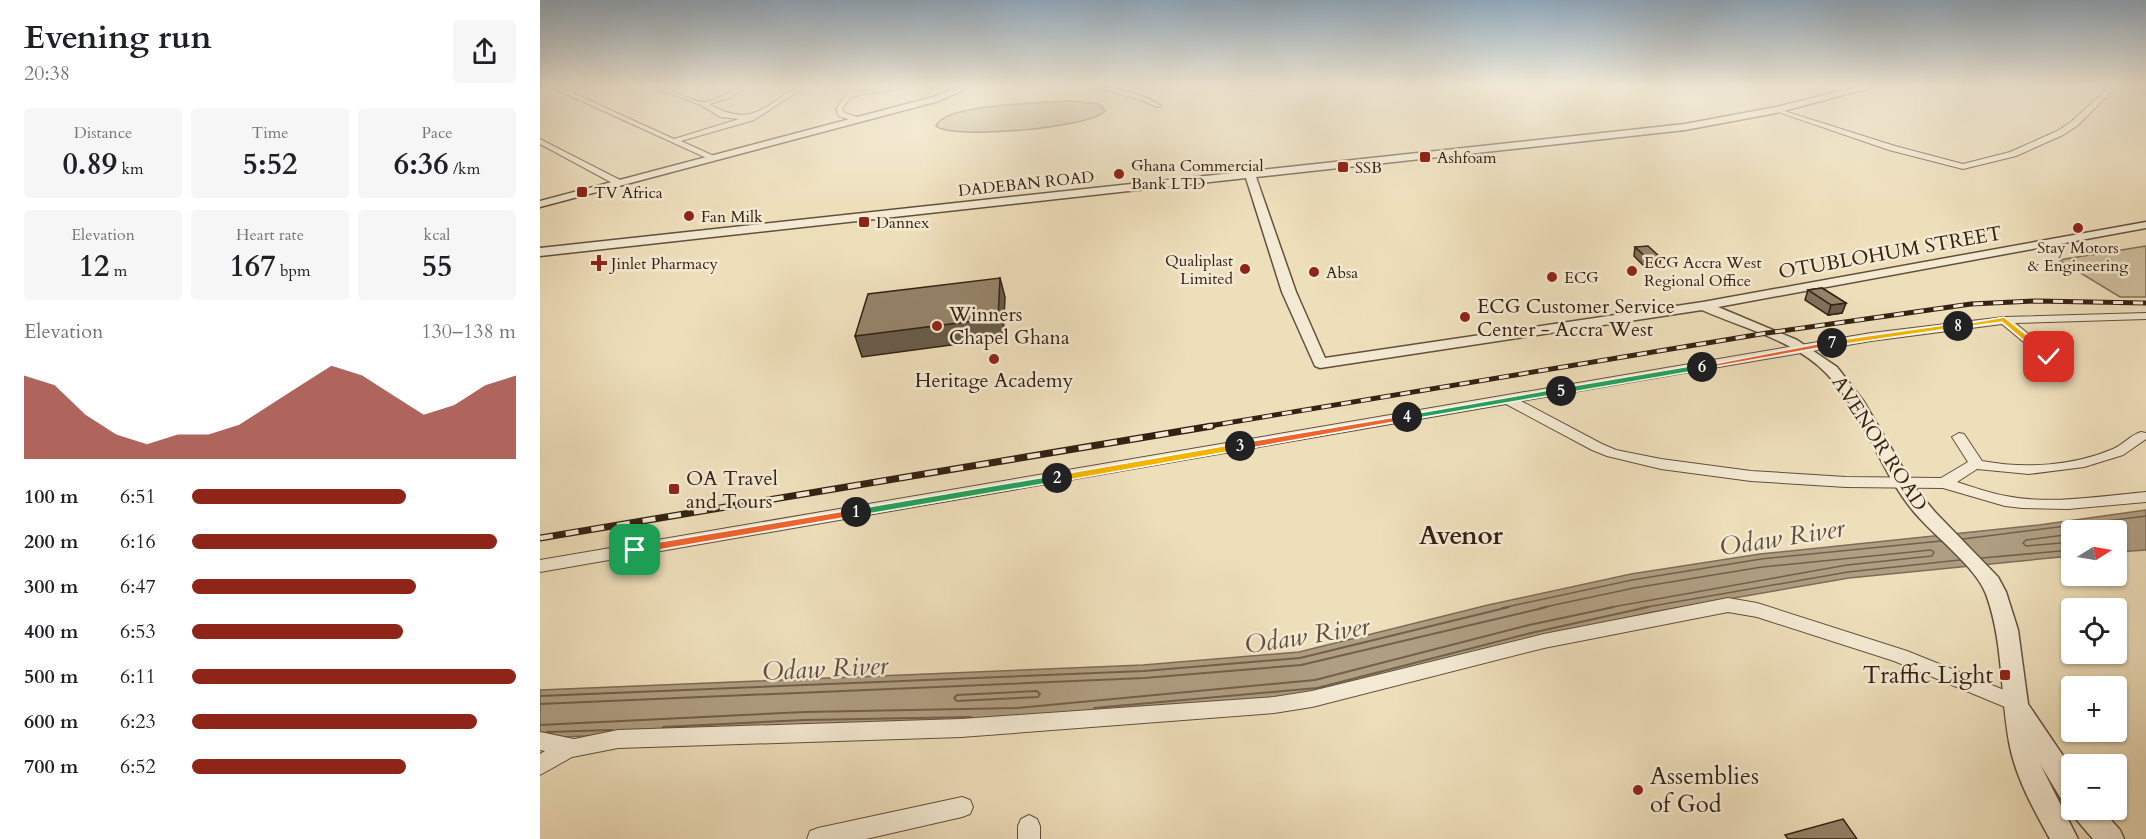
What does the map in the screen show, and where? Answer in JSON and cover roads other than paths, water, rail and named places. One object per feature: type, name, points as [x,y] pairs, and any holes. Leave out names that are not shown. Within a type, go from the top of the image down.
[{"type":"street","points":[[640,126],[711,158]]},
{"type":"street","points":[[674,141],[724,126]]},
{"type":"street","points":[[540,204],[833,126]]},
{"type":"street","name":"DADEBAN ROAD","points":[[540,252],[1684,126]]},
{"type":"street","points":[[1826,126],[1938,162],[1970,167],[2034,147],[2071,126]]},
{"type":"street","points":[[540,141],[619,183]]},
{"type":"street","name":"OTUBLOHUM STREET","points":[[1251,175],[1289,292],[1320,363],[1703,306],[2144,227]]},
{"type":"street","points":[[1737,300],[1735,308],[1738,318]]},
{"type":"street","name":"AVENOR ROAD","points":[[1703,306],[1738,318],[1825,363],[1845,386],[1903,482],[1928,516],[1983,574],[1995,591],[2008,636],[2023,749],[2036,785],[2064,839]]},
{"type":"street","points":[[540,566],[1871,337],[2004,320],[2146,316]]},
{"type":"street","points":[[2004,320],[2049,357]]},
{"type":"street","points":[[1508,400],[1597,447],[1661,464],[1750,476],[1846,482],[1944,483],[2005,501],[2022,503],[2068,504],[2146,497]]},
{"type":"street","points":[[1959,436],[1976,465]]},
{"type":"street","points":[[1944,483],[1976,465],[2000,470],[2035,469],[2075,463],[2120,452],[2141,436]]},
{"type":"street","points":[[540,766],[572,747],[618,739],[961,728],[1274,705],[1321,697],[1544,641],[1728,605],[1757,610],[1900,656],[2017,704]]},
{"type":"street","name":"AVENOR ROAD","points":[[2017,704],[2061,775]]},
{"type":"street","points":[[540,741],[572,747]]},
{"type":"street","points":[[818,839],[962,807]]},
{"type":"street","points":[[2094,820],[2110,839]]},
{"type":"water","points":[[2146,510],[2146,550],[2127,551],[2127,520],[2075,520]]},
{"type":"water","points":[[2061,522],[2061,557],[1849,578],[1648,613],[1533,639],[1318,694],[1018,722],[805,726],[540,738],[540,690],[1143,665],[1299,652],[1488,605],[1631,574],[1760,554]]},
{"type":"railway","points":[[1203,427],[1767,333],[1971,304],[2036,301],[2146,303]]},
{"type":"railway","points":[[540,538],[1212,426]]},
{"type":"place","name":"Ashfoam","points":[[1425,157]]},
{"type":"place","name":"SSB","points":[[1343,167]]},
{"type":"place","name":"Ghana Commercial Bank LTD","points":[[1119,174]]},
{"type":"place","name":"TV Africa","points":[[582,192]]},
{"type":"place","name":"Fan Milk","points":[[689,216]]},
{"type":"place","name":"Dannex","points":[[864,222]]},
{"type":"place","name":"Stay Motors & Engineering","points":[[2078,228]]},
{"type":"place","name":"Jinlet Pharmacy","points":[[599,263]]},
{"type":"place","name":"Qualiplast Limited","points":[[1245,269]]},
{"type":"place","name":"ECG Accra West Regional Office","points":[[1632,271]]},
{"type":"place","name":"Absa","points":[[1314,272]]},
{"type":"place","name":"ECG","points":[[1552,277]]},
{"type":"place","name":"ECG Customer Service Center - Accra West","points":[[1465,317]]},
{"type":"place","name":"Winners Chapel Ghana","points":[[937,326]]},
{"type":"place","name":"Heritage Academy","points":[[994,359]]},
{"type":"place","name":"OA Travel and Tours","points":[[674,489]]},
{"type":"place","name":"Traffic Light","points":[[2005,675]]},
{"type":"place","name":"Assemblies of God","points":[[1638,790]]},
{"type":"district","name":"Avenor","points":[[1461,535]]},
{"type":"water label","name":"Odaw River","points":[[1782,537]]},
{"type":"water label","name":"Odaw River","points":[[1307,635]]},
{"type":"water label","name":"Odaw River","points":[[825,668]]}]
